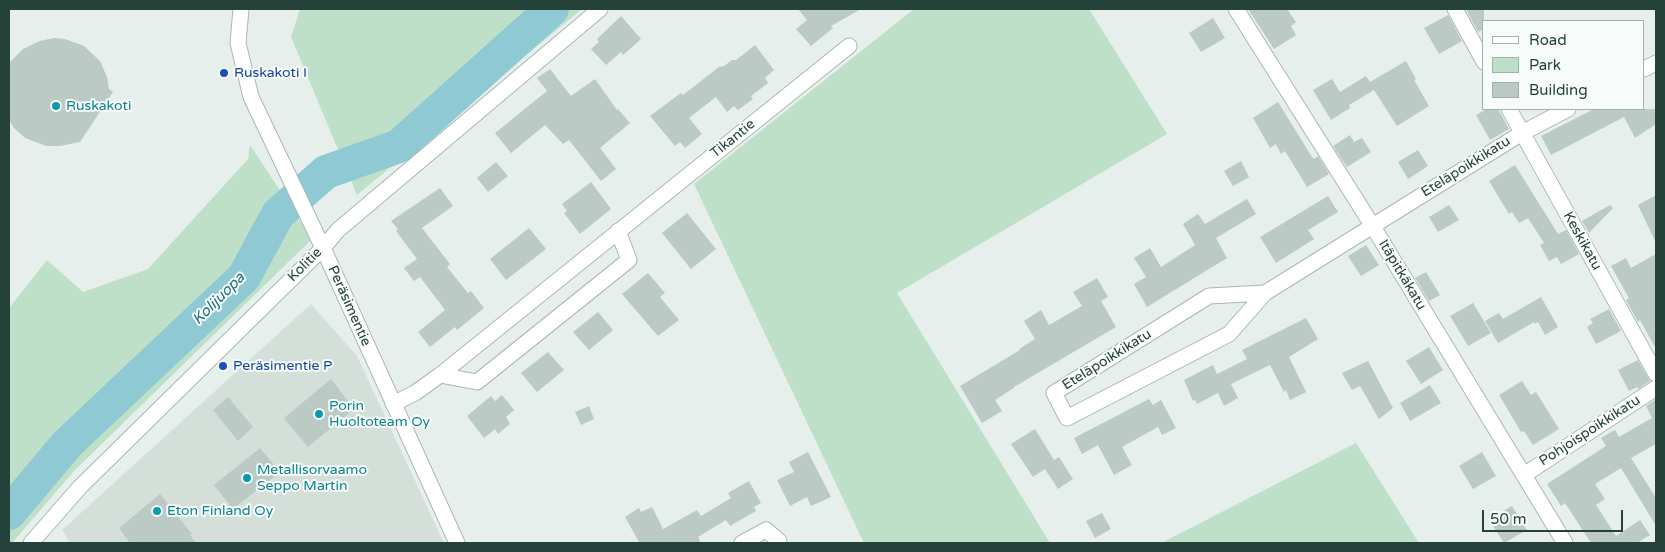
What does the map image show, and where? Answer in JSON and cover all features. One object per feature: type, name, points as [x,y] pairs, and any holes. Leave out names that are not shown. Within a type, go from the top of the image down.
[{"type":"street","name":"Peräsimentie","points":[[241,9],[238,44],[251,96],[284,169],[312,224],[457,543]]},
{"type":"street","name":"Kolitie","points":[[31,543],[80,487],[323,248],[338,230],[600,9]]},
{"type":"street","name":"Itäpitkäkatu","points":[[1236,9],[1372,225],[1564,543]]},
{"type":"street","points":[[1455,9],[1482,58]]},
{"type":"street","name":"Tikantie","points":[[393,404],[415,393],[440,374],[849,46]]},
{"type":"street","name":"Keskikatu","points":[[1510,110],[1656,374]]},
{"type":"street","name":"Eteläpoikkikatu","points":[[1265,293],[1209,296],[1054,393],[1067,418],[1229,334],[1265,293],[1522,133],[1566,110]]},
{"type":"street","points":[[440,374],[477,382],[629,260],[618,231]]},
{"type":"street","name":"Pohjoispoikkikatu","points":[[1524,475],[1656,388]]},
{"type":"street","points":[[742,543],[766,530],[779,543]]},
{"type":"shaded area","points":[[311,304],[357,356],[444,543],[70,543],[62,530]]},
{"type":"green space","points":[[300,9],[582,9],[357,195],[291,37]]},
{"type":"green space","points":[[914,9],[1089,9],[1167,134],[897,293],[1050,543],[864,543],[694,184]]},
{"type":"green space","points":[[250,145],[312,239],[74,471],[12,543],[9,543],[9,308],[47,260],[83,292],[148,269],[248,159]]},
{"type":"green space","points":[[1356,443],[1419,543],[1161,543],[1177,535]]},
{"type":"building","points":[[798,9],[861,9],[831,26],[833,28],[811,46],[796,29],[807,20]]},
{"type":"building","points":[[1248,9],[1287,9],[1296,22],[1291,26],[1296,35],[1274,49]]},
{"type":"building","points":[[1466,9],[1484,9],[1482,30],[1478,32]]},
{"type":"building","points":[[1448,15],[1462,41],[1439,54],[1424,28]]},
{"type":"building","points":[[621,16],[641,39],[623,55],[621,52],[606,65],[591,49],[599,42],[597,39]]},
{"type":"building","points":[[1213,18],[1225,38],[1201,52],[1189,33]]},
{"type":"building","name":"Ruskakoti","points":[[54,38],[65,39],[84,46],[100,61],[107,77],[109,89],[113,92],[80,142],[60,146],[46,146],[25,138],[13,127],[9,119],[9,63],[23,49],[40,41]]},
{"type":"building","points":[[755,45],[774,70],[765,78],[768,83],[751,96],[753,99],[738,110],[734,106],[727,112],[716,97],[689,118],[702,134],[685,148],[680,142],[675,146],[650,116],[681,93],[683,95],[719,67],[732,60],[736,60]]},
{"type":"building","points":[[1406,61],[1416,79],[1414,80],[1429,106],[1397,126],[1374,90],[1349,105],[1350,108],[1331,120],[1313,90],[1332,79],[1340,92],[1366,76],[1370,82]]},
{"type":"building","points":[[550,69],[571,96],[595,79],[617,110],[630,123],[600,148],[616,169],[601,181],[569,140],[563,144],[545,125],[511,153],[495,133],[547,91],[537,78]]},
{"type":"building","points":[[1278,102],[1312,157],[1314,159],[1318,156],[1329,174],[1307,187],[1285,151],[1281,154],[1276,144],[1270,148],[1253,118]]},
{"type":"building","points":[[1656,109],[1656,124],[1635,138],[1624,117],[1551,155],[1541,136],[1592,110]]},
{"type":"building","points":[[1485,110],[1499,110],[1509,129],[1490,140],[1476,115]]},
{"type":"building","points":[[1350,135],[1354,142],[1362,138],[1371,152],[1347,167],[1333,146]]},
{"type":"building","points":[[1418,150],[1428,166],[1408,179],[1398,162]]},
{"type":"building","points":[[1241,161],[1249,177],[1233,186],[1224,171]]},
{"type":"building","points":[[496,162],[508,176],[488,192],[477,178]]},
{"type":"building","points":[[1515,165],[1558,234],[1566,230],[1579,254],[1561,264],[1557,257],[1549,261],[1540,245],[1544,243],[1528,218],[1519,223],[1512,212],[1509,214],[1489,181]]},
{"type":"building","points":[[591,182],[611,209],[580,234],[564,213],[567,211],[562,204]]},
{"type":"building","points":[[440,188],[453,206],[422,228],[450,264],[447,267],[468,293],[471,291],[484,308],[457,330],[455,327],[430,347],[418,332],[445,310],[420,277],[414,281],[404,268],[417,259],[396,231],[398,229],[391,221]]},
{"type":"building","points":[[1656,195],[1656,243],[1638,205]]},
{"type":"building","points":[[1328,196],[1338,212],[1308,230],[1314,239],[1276,263],[1260,237]]},
{"type":"building","points":[[1247,199],[1256,214],[1216,238],[1227,258],[1147,307],[1134,284],[1146,277],[1134,258],[1150,248],[1161,267],[1195,245],[1183,224],[1198,214],[1205,224]]},
{"type":"building","points":[[1449,205],[1459,220],[1438,232],[1429,217]]},
{"type":"building","points":[[1610,205],[1613,208],[1589,233],[1582,221]]},
{"type":"building","points":[[687,213],[716,249],[691,269],[662,233]]},
{"type":"building","points":[[529,228],[546,249],[506,280],[490,259]]},
{"type":"building","points":[[1366,245],[1379,265],[1361,276],[1348,256]]},
{"type":"building","points":[[1656,254],[1656,349],[1626,300],[1629,298],[1611,266],[1626,258],[1631,268]]},
{"type":"building","points":[[1426,272],[1440,295],[1429,301],[1415,278]]},
{"type":"building","points":[[648,273],[665,293],[660,297],[679,320],[658,336],[622,294]]},
{"type":"building","points":[[1097,278],[1108,297],[1101,301],[1116,327],[995,400],[1002,411],[982,423],[960,386],[1035,339],[1024,321],[1041,310],[1049,325],[1082,306],[1073,292]]},
{"type":"building","points":[[1541,297],[1558,327],[1545,335],[1538,322],[1535,324],[1534,322],[1498,343],[1485,321],[1499,313],[1503,319]]},
{"type":"building","points":[[1473,303],[1491,333],[1468,346],[1450,316]]},
{"type":"building","points":[[1609,309],[1621,331],[1596,344],[1587,327],[1593,323],[1590,319]]},
{"type":"building","points":[[598,312],[613,330],[589,350],[573,332]]},
{"type":"building","points":[[1306,318],[1318,339],[1289,357],[1306,392],[1290,400],[1270,365],[1231,384],[1238,398],[1224,406],[1218,393],[1197,404],[1195,400],[1193,401],[1184,380],[1213,365],[1217,374],[1247,359],[1242,350]]},
{"type":"building","points":[[1429,347],[1443,370],[1421,384],[1406,361]]},
{"type":"building","points":[[548,352],[564,370],[537,392],[521,373]]},
{"type":"building","points":[[1638,360],[1650,381],[1638,389],[1637,387],[1629,391],[1618,370]]},
{"type":"building","points":[[1368,361],[1393,408],[1379,419],[1360,386],[1352,390],[1342,373]]},
{"type":"building","name":"Porin Huoltoteam Oy","points":[[331,379],[354,409],[308,447],[284,418]]},
{"type":"building","points":[[1522,381],[1531,395],[1536,392],[1559,429],[1533,445],[1524,431],[1521,432],[1499,395]]},
{"type":"building","points":[[1430,385],[1441,403],[1410,421],[1400,403]]},
{"type":"building","points":[[502,395],[514,410],[506,417],[510,424],[498,434],[495,429],[484,438],[467,416],[491,396],[495,401]]},
{"type":"building","points":[[228,397],[253,427],[238,441],[213,410]]},
{"type":"building","points":[[1149,399],[1153,405],[1161,400],[1176,428],[1162,435],[1158,427],[1122,447],[1132,465],[1114,475],[1098,445],[1082,454],[1074,438]]},
{"type":"building","points":[[1656,399],[1656,444],[1631,458],[1656,498],[1656,526],[1621,468],[1595,484],[1605,499],[1596,505],[1616,536],[1640,520],[1650,535],[1637,543],[1591,543],[1565,503],[1561,506],[1547,484],[1606,446],[1601,438],[1615,430],[1619,437],[1652,418],[1646,406]]},
{"type":"building","points":[[589,406],[594,419],[581,425],[575,412]]},
{"type":"building","points":[[1035,429],[1054,460],[1059,457],[1073,479],[1058,489],[1045,469],[1033,477],[1011,444]]},
{"type":"building","name":"Metallisorvaamo Seppo Martin","points":[[260,448],[280,472],[233,509],[214,485]]},
{"type":"building","points":[[808,452],[831,497],[811,506],[807,497],[790,506],[777,480],[794,472],[789,462]]},
{"type":"building","points":[[1482,452],[1496,476],[1473,489],[1459,466]]},
{"type":"building","points":[[749,481],[761,503],[754,507],[756,511],[730,526],[726,520],[698,537],[701,543],[637,543],[639,542],[625,517],[639,508],[641,512],[652,507],[663,529],[697,510],[701,516],[731,498],[728,493]]},
{"type":"building","name":"Eton Finland Oy","points":[[160,494],[192,534],[190,535],[196,543],[130,543],[119,528]]},
{"type":"building","points":[[1512,506],[1527,530],[1504,543],[1489,520]]},
{"type":"building","points":[[1102,513],[1111,529],[1095,538],[1086,521]]},
{"type":"waterway","name":"Kolijuopa","points":[[9,513],[67,444],[244,277],[278,214],[326,172],[399,146],[552,9]]},
{"type":"place","name":"Ruskakoti I","points":[[224,73]]},
{"type":"place","name":"Ruskakoti","points":[[56,106]]},
{"type":"place","name":"Peräsimentie P","points":[[223,366]]},
{"type":"place","name":"Porin Huoltoteam Oy","points":[[319,414]]},
{"type":"place","name":"Metallisorvaamo Seppo Martin","points":[[247,478]]},
{"type":"place","name":"Eton Finland Oy","points":[[157,511]]}]
